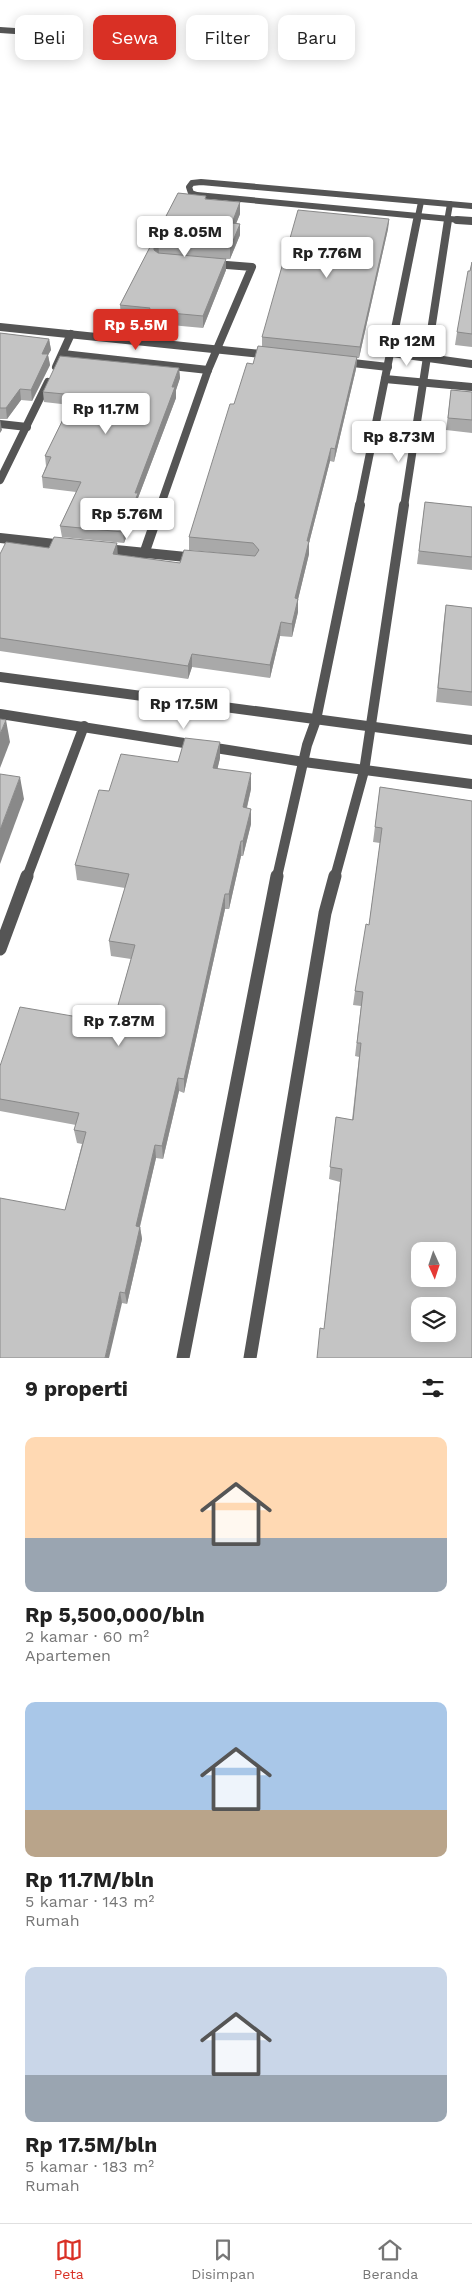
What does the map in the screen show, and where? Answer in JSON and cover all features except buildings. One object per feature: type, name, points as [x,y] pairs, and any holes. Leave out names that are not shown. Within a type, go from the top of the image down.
[{"type":"street","points":[[0,30],[15,31]]},
{"type":"street","points":[[472,206],[202,182],[192,183],[189,187],[191,193],[197,195],[472,222]]},
{"type":"street","points":[[183,1358],[270,905],[304,762],[316,720],[385,379],[392,353],[421,202]]},
{"type":"street","points":[[250,1358],[325,914],[364,771],[372,726],[450,204]]},
{"type":"street","points":[[144,554],[208,370],[252,267],[206,263]]},
{"type":"street","points":[[0,327],[281,356]]},
{"type":"street","points":[[0,480],[71,334]]},
{"type":"street","points":[[392,353],[472,364]]},
{"type":"street","points":[[62,354],[208,370]]},
{"type":"street","points":[[339,362],[388,367]]},
{"type":"street","points":[[385,379],[472,387]]},
{"type":"street","points":[[0,424],[26,427]]},
{"type":"street","points":[[0,538],[77,546]]},
{"type":"street","points":[[96,548],[203,559]]},
{"type":"street","points":[[0,676],[472,740]]},
{"type":"street","points":[[0,714],[364,771],[472,784]]},
{"type":"street","points":[[0,949],[84,726]]}]
